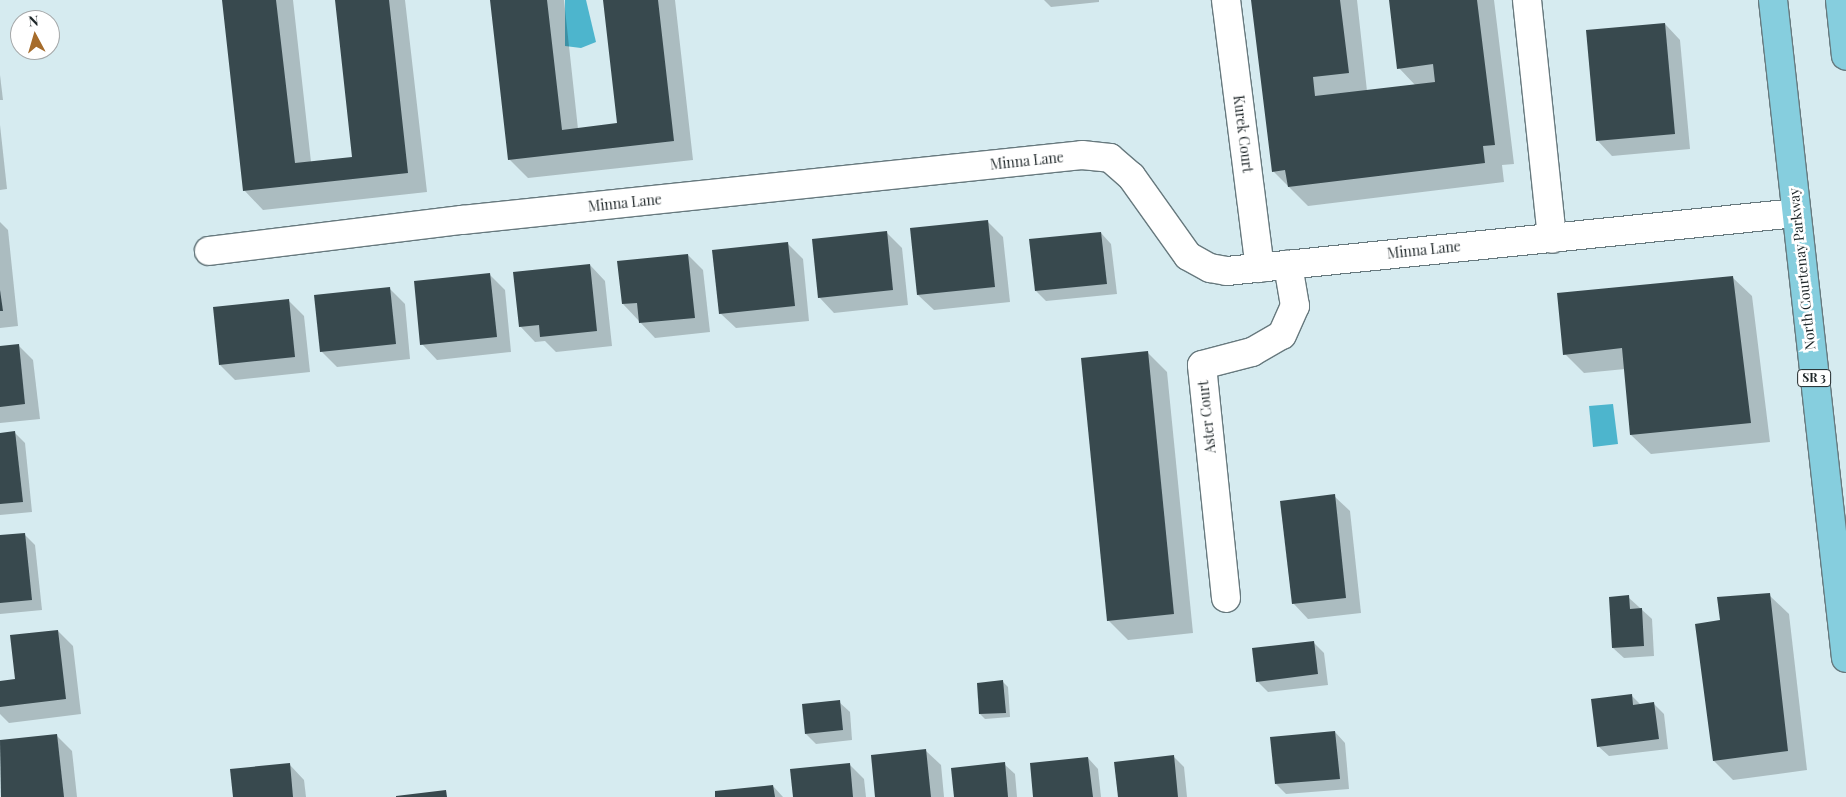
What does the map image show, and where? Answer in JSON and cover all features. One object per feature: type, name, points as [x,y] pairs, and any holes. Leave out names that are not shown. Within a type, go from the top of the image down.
[{"type":"main road","name":"North Courtenay Parkway","points":[[1773,0],[1846,658]]},
{"type":"main road","points":[[1840,0],[1846,56]]},
{"type":"street","name":"Kurek Court","points":[[1226,0],[1260,268]]},
{"type":"street","points":[[1528,0],[1552,239]]},
{"type":"street","name":"Minna Lane","points":[[209,251],[462,220],[1082,155],[1110,158],[1131,176],[1188,256],[1210,268],[1227,271],[1796,213]]},
{"type":"street","name":"Aster Court","points":[[1226,598],[1202,365],[1252,352],[1282,335],[1295,306],[1288,264]]},
{"type":"water","points":[[565,0],[586,0],[596,42],[581,48],[565,46]]},
{"type":"water","points":[[1613,404],[1618,444],[1593,447],[1589,406]]},
{"type":"building","points":[[222,0],[276,0],[295,163],[352,157],[335,0],[389,0],[408,173],[243,191]]},
{"type":"building","points":[[490,0],[547,0],[562,130],[617,123],[603,0],[658,0],[674,141],[508,160]]},
{"type":"building","points":[[1251,0],[1340,0],[1349,73],[1313,77],[1315,96],[1435,82],[1433,64],[1397,69],[1389,0],[1477,0],[1495,145],[1483,146],[1485,163],[1288,187],[1285,170],[1272,172]]},
{"type":"building","points":[[1665,23],[1675,134],[1596,141],[1586,30]]},
{"type":"building","points":[[988,220],[995,287],[917,295],[910,228]]},
{"type":"building","points":[[887,231],[893,290],[818,298],[812,239]]},
{"type":"building","points":[[1101,232],[1107,284],[1035,291],[1029,239]]},
{"type":"building","points":[[788,242],[795,306],[719,314],[712,250]]},
{"type":"building","points":[[688,254],[695,318],[639,323],[637,303],[622,304],[617,261]]},
{"type":"building","points":[[590,264],[597,331],[540,337],[539,325],[519,327],[513,272]]},
{"type":"building","points":[[490,273],[497,337],[420,345],[414,281]]},
{"type":"building","points":[[1733,276],[1751,423],[1630,435],[1622,348],[1563,355],[1557,293]]},
{"type":"building","points":[[390,287],[396,344],[320,352],[314,295]]},
{"type":"building","points":[[0,290],[3,311],[0,311]]},
{"type":"building","points":[[289,299],[295,357],[219,365],[213,307]]},
{"type":"building","points":[[19,344],[25,404],[0,407],[0,346]]},
{"type":"building","points":[[1148,351],[1174,614],[1107,621],[1081,358]]},
{"type":"building","points":[[15,431],[23,502],[0,504],[0,433]]},
{"type":"building","points":[[1335,494],[1346,598],[1292,604],[1280,501]]},
{"type":"building","points":[[25,533],[32,600],[0,603],[0,535]]},
{"type":"building","points":[[1770,593],[1788,751],[1713,761],[1695,624],[1720,620],[1717,597]]},
{"type":"building","points":[[1629,595],[1630,609],[1642,608],[1644,646],[1612,648],[1609,597]]},
{"type":"building","points":[[58,630],[66,699],[0,707],[0,681],[15,679],[10,635]]},
{"type":"building","points":[[1314,641],[1318,674],[1256,682],[1252,648]]},
{"type":"building","points":[[1003,680],[1006,713],[979,714],[977,683]]},
{"type":"building","points":[[1632,694],[1633,705],[1654,702],[1659,739],[1597,747],[1591,699]]},
{"type":"building","points":[[840,700],[843,730],[805,734],[802,704]]},
{"type":"building","points":[[1335,731],[1340,779],[1275,784],[1270,737]]},
{"type":"building","points":[[57,734],[64,797],[1,797],[0,740]]},
{"type":"building","points":[[926,749],[931,797],[875,797],[871,755]]},
{"type":"building","points":[[1174,755],[1178,797],[1118,797],[1114,762]]},
{"type":"building","points":[[1088,757],[1093,797],[1033,797],[1030,763]]},
{"type":"building","points":[[1005,762],[1008,797],[954,797],[951,768]]},
{"type":"building","points":[[290,763],[293,797],[233,797],[230,769]]},
{"type":"building","points":[[850,763],[853,797],[793,797],[790,769]]},
{"type":"building","points":[[773,785],[775,797],[715,797],[715,791]]},
{"type":"building","points":[[446,790],[447,797],[396,797],[396,796]]}]
